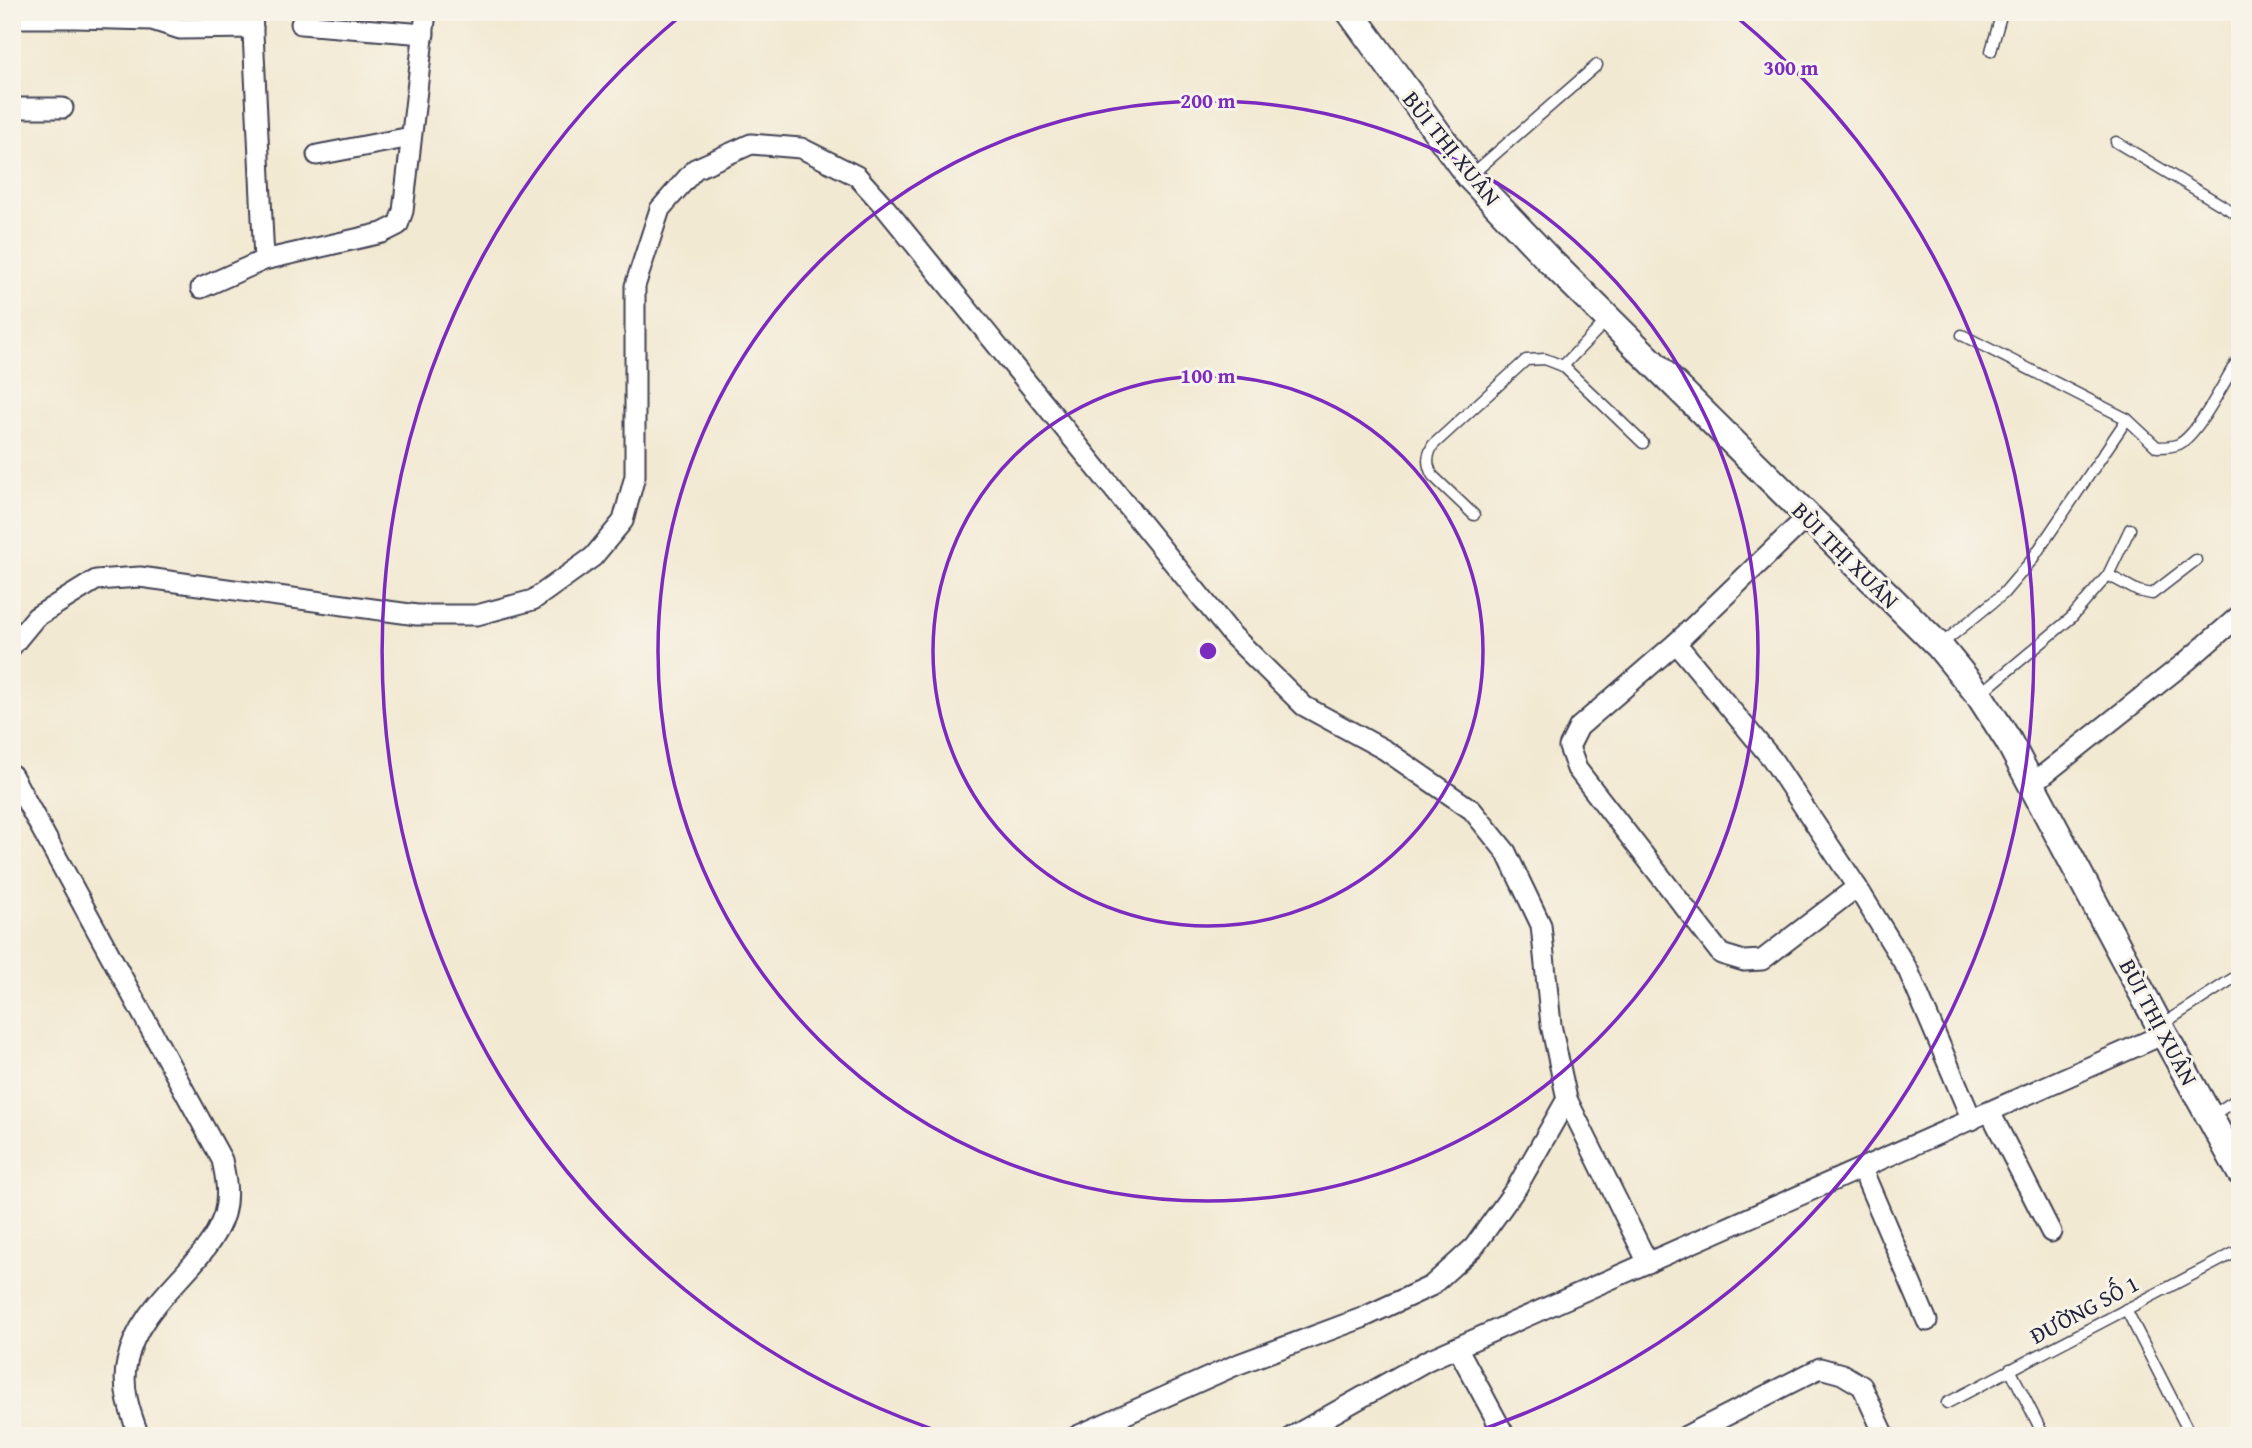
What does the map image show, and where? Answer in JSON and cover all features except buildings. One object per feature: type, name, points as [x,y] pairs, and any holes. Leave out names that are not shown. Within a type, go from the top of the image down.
[{"type":"main road","name":"BÙI THỊ XUÂN","points":[[1350,12],[1469,176],[1608,318],[1939,646],[1979,695],[2008,740],[2240,1172]]},
{"type":"street","points":[[201,288],[264,260],[383,233],[398,225],[403,211],[426,12]]},
{"type":"street","points":[[12,18],[152,20],[180,29],[252,20],[264,260]]},
{"type":"street","points":[[301,24],[424,34]]},
{"type":"street","points":[[12,108],[62,108]]},
{"type":"street","points":[[317,155],[411,137]]},
{"type":"street","points":[[12,646],[36,617],[96,580],[107,579],[140,577],[416,615],[477,615],[533,600],[593,557],[622,521],[635,476],[635,286],[660,209],[695,169],[751,144],[801,148],[857,176],[883,205],[1102,477],[1241,644],[1304,706],[1385,750],[1472,810],[1506,852],[1541,925],[1551,1025],[1567,1099],[1648,1263]]},
{"type":"street","points":[[1808,516],[1676,643],[1578,727],[1569,747],[1577,769],[1721,954],[1744,961],[1762,960],[1857,887]]},
{"type":"street","points":[[2032,784],[2187,661],[2240,615]]},
{"type":"street","points":[[1676,643],[1772,759],[1857,887],[1908,970],[1981,1116],[2051,1232]]},
{"type":"street","points":[[12,775],[222,1160],[226,1178],[227,1199],[214,1236],[139,1329],[127,1362],[125,1386],[129,1409],[139,1436]]},
{"type":"street","points":[[1293,1436],[1428,1360],[1981,1116],[2162,1030]]},
{"type":"street","points":[[1077,1436],[1236,1365],[1362,1318],[1432,1286],[1474,1247],[1517,1187],[1567,1099]]},
{"type":"street","points":[[1862,1168],[1927,1321]]},
{"type":"street","points":[[1457,1348],[1505,1436]]},
{"type":"street","points":[[1686,1436],[1820,1368],[1842,1374],[1862,1386],[1885,1436]]},
{"type":"lane","points":[[1990,51],[2002,12]]},
{"type":"lane","points":[[1469,176],[1597,65]]},
{"type":"lane","points":[[2116,142],[2240,216]]},
{"type":"lane","points":[[1563,366],[1608,318]]},
{"type":"lane","points":[[1962,335],[2127,419],[2157,447],[2179,444],[2198,425],[2240,356]]},
{"type":"lane","points":[[1474,515],[1433,476],[1427,456],[1433,445],[1526,360],[1545,359],[1563,366],[1643,443]]},
{"type":"lane","points":[[1939,646],[2003,594],[2017,578],[2127,419]]},
{"type":"lane","points":[[1979,695],[2071,618],[2108,575],[2130,529]]},
{"type":"lane","points":[[2108,575],[2138,591],[2152,594],[2196,560]]},
{"type":"lane","points":[[2162,1030],[2240,974]]},
{"type":"lane","points":[[2210,1118],[2240,1097]]},
{"type":"lane","name":"ĐƯỜNG SỐ 1","points":[[1947,1403],[2240,1250]]},
{"type":"lane","points":[[2126,1309],[2191,1436]]},
{"type":"lane","points":[[2010,1370],[2044,1436]]}]
